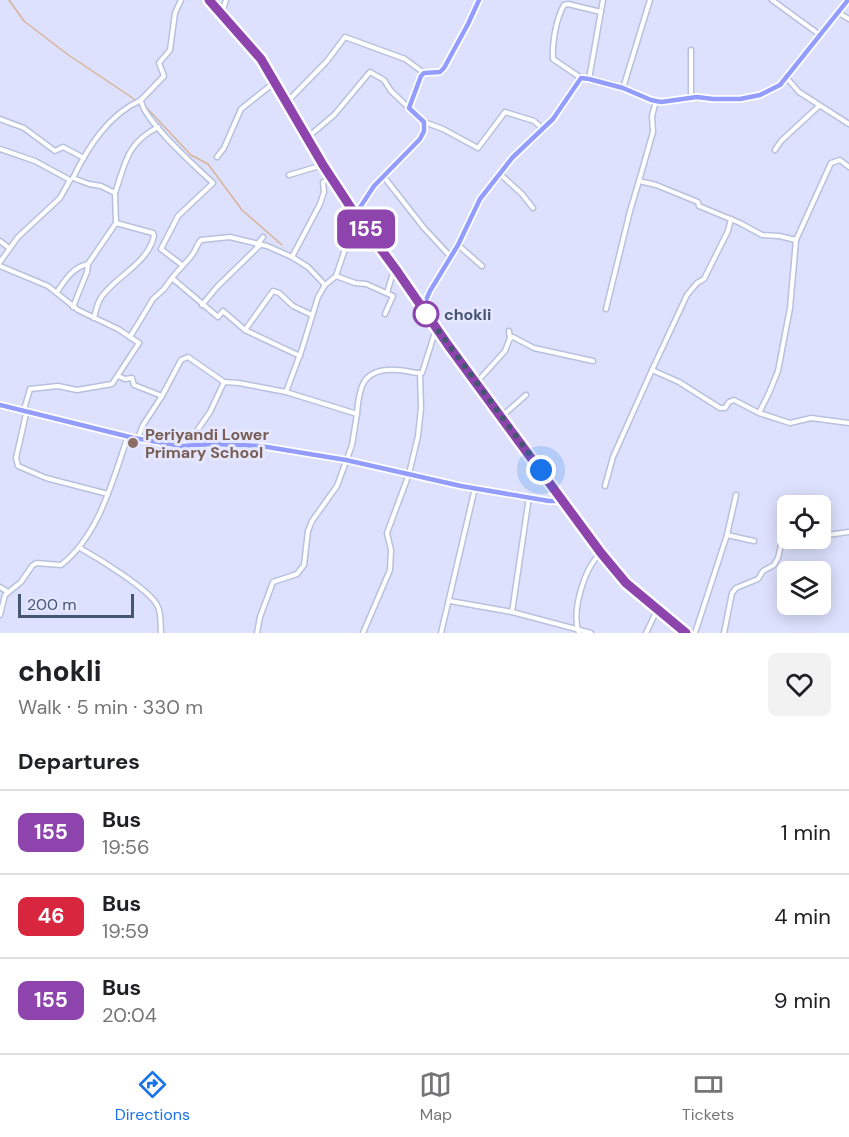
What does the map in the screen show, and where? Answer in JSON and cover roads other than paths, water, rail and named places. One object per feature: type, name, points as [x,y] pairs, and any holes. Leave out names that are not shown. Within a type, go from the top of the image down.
[{"type":"main road","points":[[209,0],[261,59],[323,165],[359,220],[601,553],[626,583],[686,633]]},
{"type":"main road","points":[[355,214],[374,186],[420,139],[424,131],[424,122],[409,108],[424,73],[440,72],[444,69],[479,0]]},
{"type":"main road","points":[[422,309],[458,245],[480,199],[512,158],[543,129],[564,104],[580,78],[623,88],[656,101],[666,102],[691,98],[747,98],[771,90],[786,77],[847,2]]},
{"type":"main road","points":[[0,405],[138,438],[188,445],[261,446],[346,460],[475,488],[555,502],[564,501]]},
{"type":"street","points":[[108,494],[46,478],[18,466],[16,458],[25,410],[30,389],[58,386],[77,390],[112,384],[139,343],[118,329],[74,307],[57,292],[39,281],[0,264],[9,248],[60,198],[84,158],[117,114],[127,106],[141,100],[164,76],[159,63],[170,50],[175,13],[181,0]]},
{"type":"street","points":[[221,15],[226,0]]},
{"type":"street","points":[[567,0],[562,8],[556,30],[553,59],[580,78]]},
{"type":"street","points":[[589,79],[603,0]]},
{"type":"street","points":[[623,88],[650,0]]},
{"type":"street","points":[[772,0],[820,35]]},
{"type":"street","points":[[838,0],[847,2]]},
{"type":"street","points":[[562,8],[564,5],[573,4],[601,12]]},
{"type":"street","points":[[839,13],[849,19]]},
{"type":"street","points":[[287,102],[327,61],[345,37],[405,59],[424,73]]},
{"type":"street","points":[[690,51],[691,98]]},
{"type":"street","points":[[308,137],[334,114],[369,72],[369,64]]},
{"type":"street","points":[[369,72],[384,80],[391,91],[409,108]]},
{"type":"street","points":[[786,77],[799,92],[849,124]]},
{"type":"street","points":[[217,157],[224,148],[241,109],[274,82]]},
{"type":"street","points":[[141,100],[141,107],[158,127],[213,183],[178,216],[161,249]]},
{"type":"street","points":[[606,309],[630,211],[653,132],[652,116],[656,101]]},
{"type":"street","points":[[775,150],[781,141],[819,106]]},
{"type":"street","points":[[424,122],[443,129],[477,148],[505,112],[534,121],[543,129]]},
{"type":"street","points":[[0,120],[24,128],[55,151],[63,147],[84,158]]},
{"type":"street","points":[[74,307],[88,264],[116,223],[116,193],[123,165],[131,148],[145,134],[158,127]]},
{"type":"street","points":[[0,149],[35,161],[71,179],[101,186],[116,193]]},
{"type":"street","points":[[759,413],[778,371],[790,308],[796,240],[831,163],[840,160],[849,167]]},
{"type":"street","points":[[289,175],[323,165]]},
{"type":"street","points":[[500,174],[522,194],[532,208]]},
{"type":"street","points":[[384,177],[424,228],[450,256]]},
{"type":"street","points":[[292,257],[322,198],[323,182],[332,178]]},
{"type":"street","points":[[639,181],[688,197],[698,202],[699,206],[707,211],[731,219],[762,235],[796,240]]},
{"type":"street","points":[[605,486],[613,457],[687,295],[697,283],[704,279],[728,231],[731,219]]},
{"type":"street","points":[[286,392],[312,315],[325,285],[336,276],[349,237],[359,220]]},
{"type":"street","points":[[94,319],[97,306],[104,294],[138,263],[153,243],[153,233],[116,223]]},
{"type":"street","points":[[130,337],[153,298],[164,289],[193,254],[196,245],[201,240],[230,237],[267,246],[308,267],[325,285]]},
{"type":"street","points":[[202,305],[263,237]]},
{"type":"street","points":[[0,241],[9,248]]},
{"type":"street","points":[[153,243],[182,265]]},
{"type":"street","points":[[458,245],[482,266]]},
{"type":"street","points":[[57,292],[79,267],[88,264]]},
{"type":"street","points":[[387,293],[392,276],[397,271]]},
{"type":"street","points":[[336,276],[344,281],[366,284],[393,296],[385,315]]},
{"type":"street","points":[[172,278],[218,317],[223,311],[245,330],[300,356]]},
{"type":"street","points":[[245,330],[273,291],[279,293],[293,306],[312,315]]},
{"type":"street","points":[[363,633],[390,570],[391,550],[387,533],[409,474],[422,408],[420,374],[423,371],[436,329]]},
{"type":"street","points":[[476,383],[505,351],[510,338],[509,331]]},
{"type":"street","points":[[510,338],[520,340],[534,348],[593,361]]},
{"type":"street","points":[[138,438],[181,360],[188,357],[224,382],[286,392],[357,414]]},
{"type":"street","points":[[257,633],[260,617],[273,582],[297,574],[304,565],[308,531],[312,521],[337,486],[352,445],[360,388],[371,375],[397,369],[420,374]]},
{"type":"street","points":[[652,370],[679,382],[720,408],[725,408],[729,402],[734,400],[759,413],[790,423],[811,418],[849,423]]},
{"type":"street","points":[[118,376],[125,379],[132,378],[134,385],[162,396]]},
{"type":"street","points":[[188,445],[210,412],[224,382]]},
{"type":"street","points":[[501,417],[526,395]]},
{"type":"street","points":[[0,615],[4,598],[8,592],[21,582],[34,564],[61,565],[80,548],[108,494],[128,436]]},
{"type":"street","points":[[441,633],[475,488]]},
{"type":"street","points":[[695,633],[727,536],[736,495]]},
{"type":"street","points":[[512,612],[529,497]]},
{"type":"street","points":[[831,534],[849,532]]},
{"type":"street","points":[[727,536],[754,541]]},
{"type":"street","points":[[80,548],[108,564],[155,601],[161,615],[161,633]]},
{"type":"street","points":[[724,633],[732,593],[736,588],[758,579],[764,571],[774,565],[780,549]]},
{"type":"street","points":[[578,631],[576,612],[579,599],[593,559],[601,553]]},
{"type":"street","points":[[0,587],[8,592]]},
{"type":"street","points":[[450,601],[512,612],[591,633]]},
{"type":"street","points":[[646,633],[657,610]]},
{"type":"waterway","points":[[9,0],[24,21],[67,54],[137,101]]},
{"type":"waterway","points":[[145,106],[191,155],[208,164],[242,210],[282,245]]},
{"type":"place","name":"chokli","points":[[426,314]]},
{"type":"place","name":"Periyandi Lower Primary School","points":[[133,443]]}]
